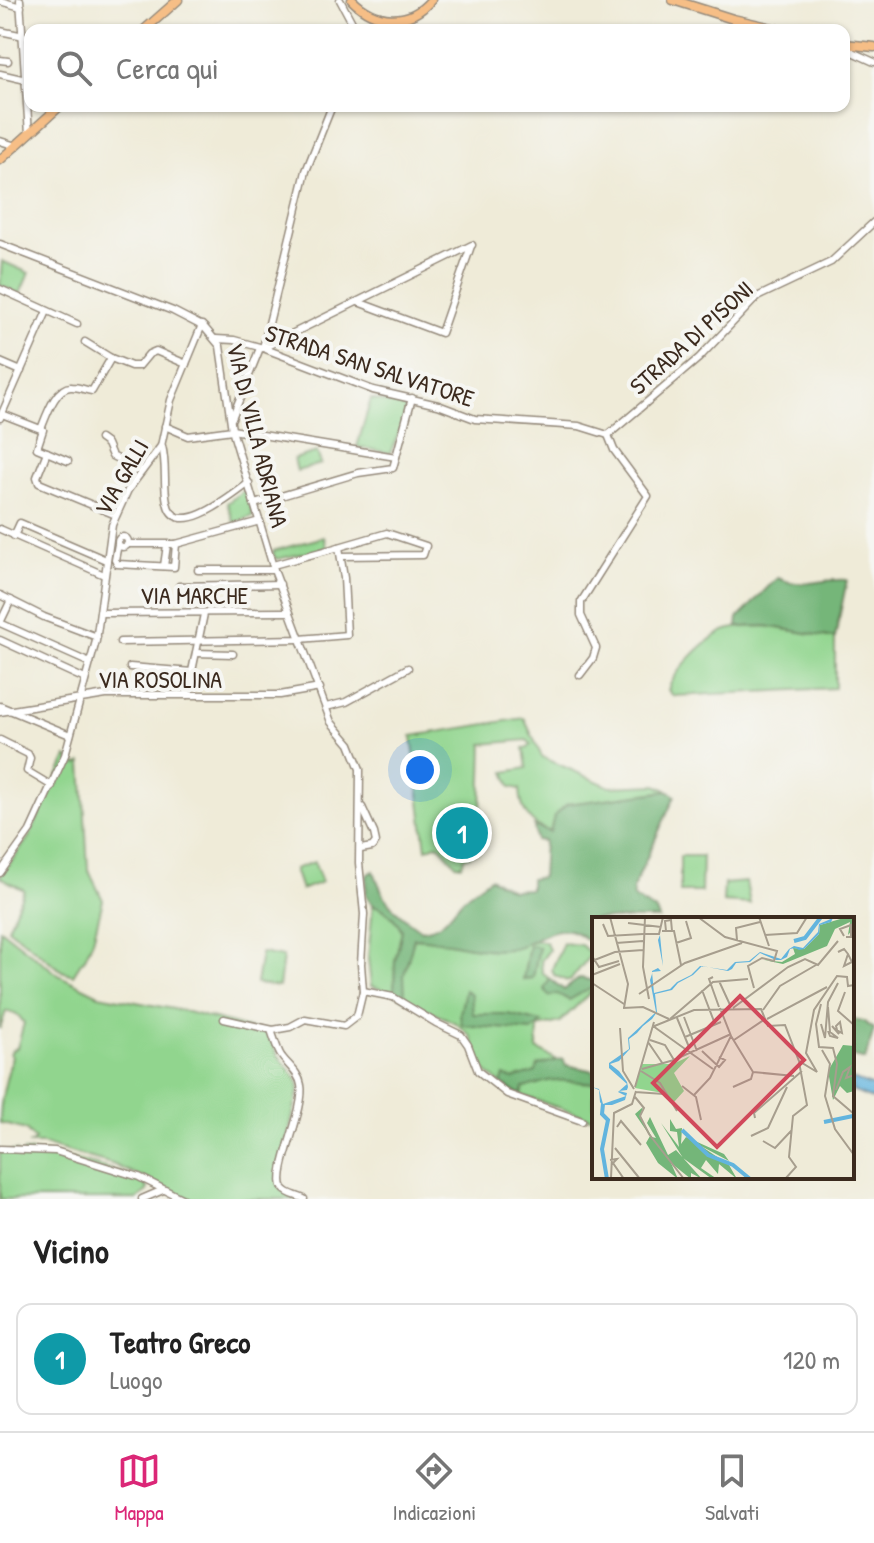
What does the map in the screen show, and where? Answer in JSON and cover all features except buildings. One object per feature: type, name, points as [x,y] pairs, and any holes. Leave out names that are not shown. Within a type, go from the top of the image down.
[{"type":"main road","points":[[151,24],[178,0]]},
{"type":"main road","points":[[352,0],[370,14],[390,20],[415,14],[431,0]]},
{"type":"main road","points":[[673,0],[753,24]]},
{"type":"main road","points":[[850,44],[874,47]]},
{"type":"main road","points":[[0,160],[53,112]]},
{"type":"street","points":[[340,0],[353,24]]},
{"type":"street","points":[[0,1],[20,4],[24,30]]},
{"type":"street","points":[[0,31],[24,37]]},
{"type":"street","points":[[850,49],[874,62]]},
{"type":"street","points":[[0,74],[24,80]]},
{"type":"street","points":[[28,112],[29,134]]},
{"type":"street","points":[[232,426],[262,348],[306,171],[330,112]]},
{"type":"street","points":[[0,141],[16,146]]},
{"type":"street","name":"STRADA DI PISONI","points":[[608,435],[703,355],[757,297],[831,262],[874,222]]},
{"type":"street","name":"VIA DI VILLA ADRIANA","points":[[0,244],[173,311],[202,325],[216,339],[223,356],[232,426],[288,612],[332,724],[350,744],[359,764],[363,991]]},
{"type":"street","points":[[262,348],[472,245],[441,333],[358,302]]},
{"type":"street","points":[[0,289],[77,324]]},
{"type":"street","points":[[42,430],[1,416],[47,311]]},
{"type":"street","name":"VIA GALLI","points":[[0,873],[28,835],[64,758],[97,637],[109,537],[116,515],[128,490],[161,445],[170,404],[202,325]]},
{"type":"street","name":"STRADA SAN SALVATORE","points":[[216,339],[235,340],[262,348],[373,390],[412,398],[479,420],[588,427],[608,435]]},
{"type":"street","points":[[85,342],[131,366],[139,366],[156,351],[186,364]]},
{"type":"street","points":[[68,461],[36,446],[48,411],[64,388],[70,386],[92,391],[111,358]]},
{"type":"street","points":[[0,362],[21,371]]},
{"type":"street","points":[[254,504],[358,473],[393,468],[412,398]]},
{"type":"street","points":[[165,426],[188,436],[232,426],[396,457]]},
{"type":"street","points":[[580,675],[592,660],[596,648],[581,615],[582,598],[648,496],[614,450],[608,435]]},
{"type":"street","points":[[100,439],[107,444],[112,456],[142,471]]},
{"type":"street","points":[[161,445],[167,474],[167,502],[169,510],[176,515],[190,517],[205,514],[249,483]]},
{"type":"street","points":[[47,452],[38,476],[39,483],[116,515]]},
{"type":"street","points":[[109,537],[123,543],[167,545],[260,521]]},
{"type":"street","points":[[14,536],[20,523],[106,560]]},
{"type":"street","points":[[0,529],[104,575]]},
{"type":"street","points":[[198,570],[273,567],[387,533],[426,546],[423,555],[341,556]]},
{"type":"street","points":[[123,543],[124,564],[174,567],[176,544]]},
{"type":"street","points":[[164,566],[167,545]]},
{"type":"street","points":[[120,642],[300,639],[347,635],[339,547]]},
{"type":"street","points":[[179,586],[280,584]]},
{"type":"street","points":[[0,595],[44,617],[97,637]]},
{"type":"street","points":[[11,600],[0,623],[90,663]]},
{"type":"street","name":"VIA MARCHE","points":[[100,613],[288,612]]},
{"type":"street","points":[[187,695],[204,614]]},
{"type":"street","points":[[0,640],[85,679]]},
{"type":"street","points":[[196,653],[233,654]]},
{"type":"street","points":[[130,667],[192,672]]},
{"type":"street","points":[[326,707],[345,702],[408,668]]},
{"type":"street","name":"VIA ROSOLINA","points":[[0,712],[79,698],[142,693],[282,695],[320,688]]},
{"type":"street","points":[[0,706],[70,735]]},
{"type":"street","points":[[0,740],[28,754],[27,771],[52,786]]},
{"type":"street","name":"VIA DI VILLA ADRIANA","points":[[361,804],[375,836],[372,847],[361,849]]},
{"type":"street","points":[[360,827],[369,823]]},
{"type":"street","points":[[224,1019],[271,1030],[287,1029],[308,1019],[347,1025],[358,1012],[363,991],[395,997],[433,1022],[461,1035],[478,1071],[505,1093],[582,1121]]},
{"type":"street","points":[[271,1030],[280,1054],[301,1086],[280,1180],[288,1193],[304,1199]]},
{"type":"street","points":[[0,1149],[52,1150],[136,1176],[183,1199]]},
{"type":"street","points":[[142,1199],[163,1190]]},
{"type":"green space","points":[[2,261],[29,273],[20,294],[0,285]]},
{"type":"green space","points":[[371,399],[406,407],[390,453],[357,447]]},
{"type":"green space","points":[[317,452],[321,464],[297,471],[294,459]]},
{"type":"green space","points":[[246,489],[253,516],[234,523],[227,503]]},
{"type":"green space","points":[[324,537],[327,548],[278,559],[274,557],[273,551]]},
{"type":"green space","points":[[778,578],[796,583],[847,580],[835,638],[766,626],[737,627],[738,618]]},
{"type":"green space","points":[[766,626],[835,638],[835,688],[673,696],[668,690],[684,664],[719,634],[736,628]]},
{"type":"green space","points":[[524,718],[542,757],[610,787],[656,785],[669,791],[567,804],[550,832],[528,816],[520,789],[511,787],[505,772],[527,768],[524,749],[531,744],[527,740],[483,744],[481,811],[488,831],[479,852],[464,858],[462,865],[456,864],[438,844],[426,849],[412,736]]},
{"type":"green space","points":[[67,757],[78,765],[82,763],[88,869],[103,900],[93,940],[73,975],[62,971],[8,928],[24,890],[0,877],[29,837]]},
{"type":"green space","points":[[669,791],[675,796],[633,888],[634,898],[656,911],[658,917],[592,917],[592,945],[579,934],[568,930],[547,933],[503,950],[414,938],[404,975],[405,999],[394,993],[395,961],[402,930],[390,914],[373,905],[366,895],[367,875],[374,871],[391,905],[421,930],[429,929],[445,920],[466,896],[490,878],[512,890],[530,889],[530,879],[542,877],[544,841],[536,840],[534,826],[550,832],[554,816],[567,804]]},
{"type":"green space","points":[[680,856],[702,856],[701,892],[680,892]]},
{"type":"green space","points":[[314,862],[322,882],[301,890],[294,869]]},
{"type":"green space","points":[[746,882],[750,904],[723,902],[724,884]]},
{"type":"green space","points":[[373,905],[390,915],[402,930],[395,961],[394,993],[371,986],[368,958]]},
{"type":"green space","points":[[0,929],[60,976],[99,995],[184,1011],[267,1033],[278,1055],[298,1081],[278,1181],[281,1189],[301,1199],[191,1199],[112,1164],[42,1144],[30,1144],[35,1140],[26,1130],[0,1123],[10,1054],[17,1048],[24,1023],[18,1015],[6,1011],[0,1029]]},
{"type":"green space","points":[[414,938],[497,948],[546,942],[549,950],[541,961],[542,973],[564,990],[580,978],[592,981],[592,991],[560,1022],[538,1027],[537,1049],[566,1065],[592,1071],[592,1118],[511,1092],[484,1070],[470,1035],[456,1023],[405,999],[403,974]]},
{"type":"green space","points":[[563,943],[581,945],[591,954],[570,981],[554,975],[552,969]]},
{"type":"green space","points":[[529,945],[539,947],[533,978],[523,979]]},
{"type":"green space","points":[[261,953],[283,957],[279,987],[256,984]]},
{"type":"green space","points":[[580,978],[592,981],[592,987],[569,1000],[557,994],[549,996],[544,989],[550,979],[564,990]]},
{"type":"green space","points":[[465,990],[471,994],[473,1014],[508,1014],[542,1022],[532,1031],[462,1025],[460,1014]]},
{"type":"green space","points":[[854,1019],[863,1021],[874,1029],[865,1060],[854,1057]]},
{"type":"green space","points":[[563,1059],[566,1065],[592,1071],[592,1083],[552,1080],[523,1088],[521,1095],[501,1084],[504,1076],[513,1079],[536,1072],[538,1065]]},
{"type":"green space","points":[[17,1151],[21,1156],[24,1151],[90,1164],[126,1175],[148,1188],[137,1199],[0,1199],[0,1152]]},
{"type":"water","points":[[854,1080],[874,1087],[874,1100],[854,1092]]},
{"type":"place","name":"Teatro Greco","points":[[462,833]]}]
